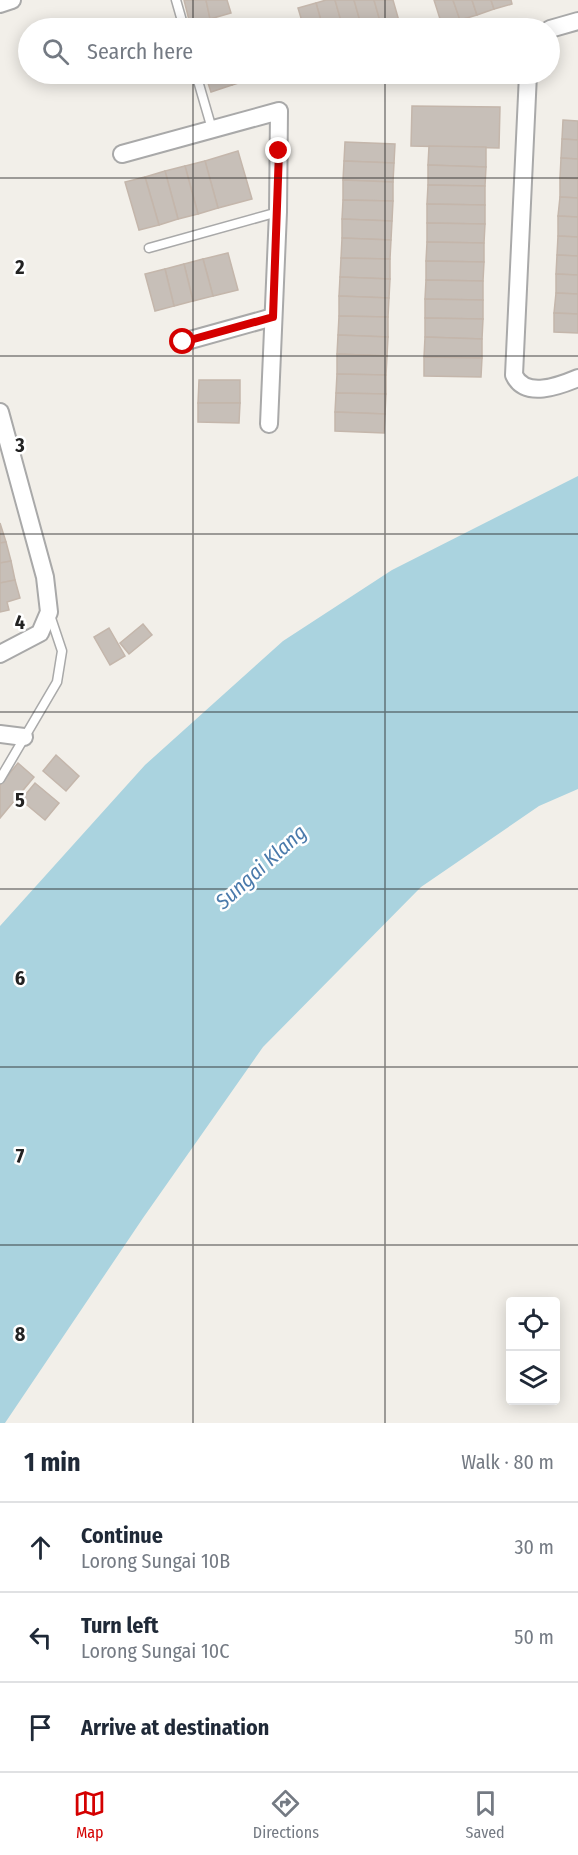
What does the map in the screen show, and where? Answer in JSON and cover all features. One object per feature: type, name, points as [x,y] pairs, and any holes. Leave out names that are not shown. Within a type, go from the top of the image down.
[{"type":"street","points":[[0,4],[12,0]]},
{"type":"street","points":[[560,26],[578,21]]},
{"type":"street","points":[[528,84],[514,375],[517,383],[526,388],[543,388],[578,378]]},
{"type":"street","points":[[122,154],[279,111],[278,212],[269,424]]},
{"type":"street","points":[[183,342],[273,317]]},
{"type":"street","points":[[0,412],[45,577],[49,612],[39,633],[0,654]]},
{"type":"street","points":[[0,734],[24,737]]},
{"type":"lane","points":[[176,0],[181,18]]},
{"type":"lane","points":[[199,84],[212,129]]},
{"type":"lane","points":[[149,248],[278,212]]},
{"type":"lane","points":[[0,779],[57,682],[62,651],[49,612]]},
{"type":"water","name":"Sungai Klang","points":[[578,476],[578,789],[539,806],[421,887],[263,1047],[143,1218],[5,1423],[0,1423],[0,926],[145,765],[283,641],[392,570]]},
{"type":"building","points":[[184,0],[206,0],[210,18],[188,18]]},
{"type":"building","points":[[206,0],[227,0],[231,13],[210,18]]},
{"type":"building","points":[[335,0],[340,18],[320,18],[316,3]]},
{"type":"building","points":[[335,0],[354,0],[359,18],[340,18]]},
{"type":"building","points":[[354,0],[374,0],[379,18],[359,18]]},
{"type":"building","points":[[374,0],[393,0],[398,18],[379,18]]},
{"type":"building","points":[[434,0],[453,0],[459,18],[440,18]]},
{"type":"building","points":[[453,0],[472,0],[477,15],[459,18]]},
{"type":"building","points":[[472,0],[491,0],[494,9],[477,15]]},
{"type":"building","points":[[491,0],[511,0],[512,4],[494,9]]},
{"type":"building","points":[[316,3],[320,18],[301,18],[298,8]]},
{"type":"building","points":[[208,84],[232,85],[211,92]]},
{"type":"building","points":[[412,106],[500,107],[499,148],[411,146]]},
{"type":"building","points":[[563,120],[578,121],[578,140],[562,139]]},
{"type":"building","points":[[562,139],[578,140],[578,159],[561,158]]},
{"type":"building","points":[[345,142],[395,144],[394,163],[344,161]]},
{"type":"building","points":[[429,146],[486,147],[486,167],[428,165]]},
{"type":"building","points":[[238,151],[252,199],[218,208],[205,161]]},
{"type":"building","points":[[561,158],[578,159],[578,179],[560,178]]},
{"type":"building","points":[[205,161],[218,208],[198,214],[185,166]]},
{"type":"building","points":[[344,161],[394,163],[393,182],[343,180]]},
{"type":"building","points":[[428,165],[486,167],[485,186],[428,185]]},
{"type":"building","points":[[185,166],[198,214],[178,219],[165,171]]},
{"type":"building","points":[[165,171],[178,219],[159,225],[145,177]]},
{"type":"building","points":[[145,177],[159,225],[139,230],[125,182]]},
{"type":"building","points":[[560,178],[578,179],[578,198],[560,197]]},
{"type":"building","points":[[343,180],[393,182],[393,201],[343,200]]},
{"type":"building","points":[[428,185],[485,186],[485,205],[427,204]]},
{"type":"building","points":[[560,197],[578,198],[578,217],[558,216]]},
{"type":"building","points":[[343,200],[393,201],[392,221],[342,219]]},
{"type":"building","points":[[427,204],[485,205],[485,224],[427,223]]},
{"type":"building","points":[[558,216],[578,217],[578,237],[558,236]]},
{"type":"building","points":[[342,219],[392,221],[391,240],[342,238]]},
{"type":"building","points":[[427,223],[485,224],[484,243],[427,242]]},
{"type":"building","points":[[558,236],[578,237],[578,256],[557,255]]},
{"type":"building","points":[[342,238],[391,240],[390,259],[341,258]]},
{"type":"building","points":[[427,242],[484,243],[484,262],[426,261]]},
{"type":"building","points":[[228,253],[238,290],[213,296],[203,259]]},
{"type":"building","points":[[557,255],[578,256],[578,275],[556,274]]},
{"type":"building","points":[[341,258],[390,259],[390,279],[340,277]]},
{"type":"building","points":[[203,259],[213,296],[193,301],[184,264]]},
{"type":"building","points":[[426,261],[484,262],[483,281],[426,280]]},
{"type":"building","points":[[184,264],[193,301],[174,306],[165,269]]},
{"type":"building","points":[[165,269],[174,306],[155,311],[145,274]]},
{"type":"building","points":[[556,274],[578,275],[578,294],[556,293]]},
{"type":"building","points":[[340,277],[390,279],[389,298],[339,296]]},
{"type":"building","points":[[426,280],[483,281],[483,300],[425,299]]},
{"type":"building","points":[[556,293],[578,294],[578,314],[554,313]]},
{"type":"building","points":[[339,296],[389,298],[388,317],[339,316]]},
{"type":"building","points":[[425,299],[483,300],[483,319],[425,318]]},
{"type":"building","points":[[554,313],[578,314],[578,333],[554,332]]},
{"type":"building","points":[[339,316],[388,317],[388,337],[338,335]]},
{"type":"building","points":[[425,318],[483,319],[482,339],[425,337]]},
{"type":"building","points":[[338,335],[388,337],[387,356],[337,354]]},
{"type":"building","points":[[425,337],[482,339],[482,358],[424,357]]},
{"type":"building","points":[[337,354],[387,356],[386,375],[337,374]]},
{"type":"building","points":[[424,357],[482,358],[481,377],[424,376]]},
{"type":"building","points":[[337,374],[386,375],[386,394],[336,393]]},
{"type":"building","points":[[199,380],[240,380],[240,403],[198,403]]},
{"type":"building","points":[[336,393],[386,394],[385,414],[335,412]]},
{"type":"building","points":[[198,403],[240,403],[239,423],[198,422]]},
{"type":"building","points":[[335,412],[385,414],[384,433],[335,431]]},
{"type":"building","points":[[0,523],[6,542],[0,543]]},
{"type":"building","points":[[6,542],[11,561],[0,563],[0,543]]},
{"type":"building","points":[[11,561],[15,580],[0,583],[0,563]]},
{"type":"building","points":[[15,580],[20,598],[7,602],[9,610],[0,612],[0,583]]},
{"type":"building","points":[[143,624],[152,635],[129,654],[120,643]]},
{"type":"building","points":[[109,628],[125,656],[110,665],[94,637]]},
{"type":"building","points":[[56,755],[79,776],[66,791],[43,771]]},
{"type":"building","points":[[18,763],[34,777],[0,818],[0,785]]},
{"type":"building","points":[[35,783],[59,803],[45,820],[21,800]]},
{"type":"route","points":[[183,342],[273,317],[279,151]]}]
